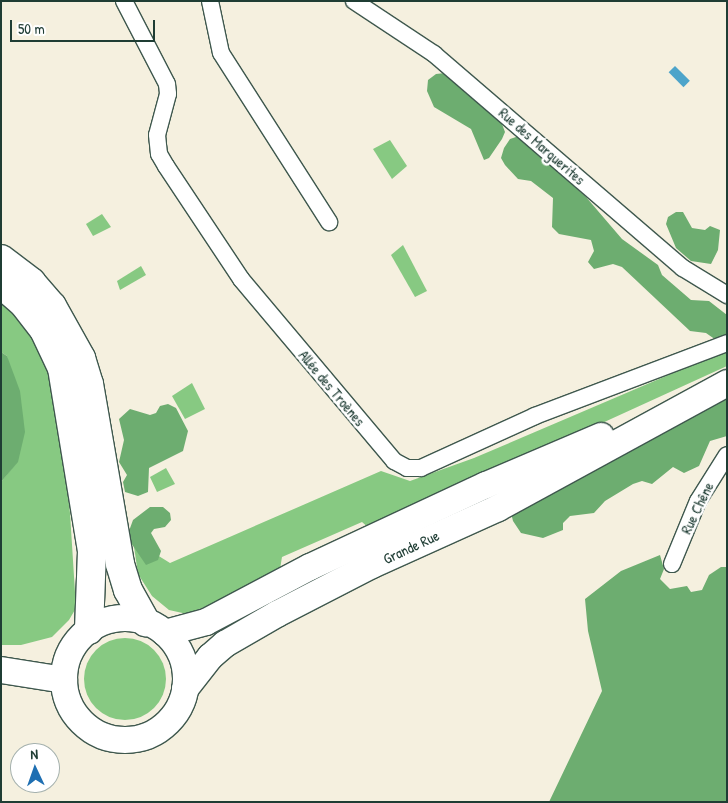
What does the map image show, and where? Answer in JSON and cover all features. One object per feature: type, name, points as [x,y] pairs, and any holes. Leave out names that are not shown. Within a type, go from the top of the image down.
[{"type":"highway","points":[[1,259],[30,282],[52,306],[81,358],[89,384],[120,564],[128,590],[155,627]]},
{"type":"highway","points":[[1,284],[23,303],[44,330],[62,368],[92,551],[89,630]]},
{"type":"main road","points":[[648,422],[727,383]]},
{"type":"main road","name":"Grande Rue","points":[[155,627],[206,622],[372,538],[486,485],[648,422]]},
{"type":"main road","name":"Grande Rue","points":[[186,688],[210,657],[225,644],[277,614],[407,548],[498,508],[648,422]]},
{"type":"main road","points":[[116,619],[155,627],[180,652],[186,688],[182,701],[168,723],[146,736],[120,740],[96,732],[76,716],[66,692],[64,680],[71,652],[89,630],[116,619]]},
{"type":"main road","points":[[1,670],[64,680]]},
{"type":"street","name":"Allée des Troènes","points":[[124,1],[167,84],[168,94],[157,135],[159,154],[166,166],[241,279],[400,465],[406,468],[421,468],[441,461],[535,416],[727,343]]},
{"type":"street","points":[[210,1],[221,52],[329,222]]},
{"type":"street","name":"Rue des Marguerites","points":[[354,1],[434,54],[682,268],[727,295]]},
{"type":"street","name":"Rue Chêne","points":[[672,564],[698,501],[727,455]]},
{"type":"green space","points":[[445,73],[502,124],[505,132],[489,158],[484,160],[471,129],[434,107],[427,91],[428,80],[436,74]]},
{"type":"green space","points":[[519,136],[586,197],[622,239],[658,265],[662,275],[691,300],[709,301],[727,315],[727,337],[716,340],[706,333],[690,331],[622,267],[613,264],[594,269],[588,262],[594,251],[591,240],[559,234],[552,227],[553,198],[531,181],[518,179],[501,158],[504,148],[510,139]]},
{"type":"green space","points":[[390,140],[407,166],[392,179],[373,149]]},
{"type":"green space","points":[[676,212],[683,212],[692,228],[705,230],[710,226],[720,230],[718,250],[711,264],[691,261],[676,248],[666,224],[668,217]]},
{"type":"green space","points":[[102,214],[111,227],[93,236],[86,224]]},
{"type":"green space","points":[[403,245],[427,291],[415,297],[391,255]]},
{"type":"green space","points":[[141,266],[146,275],[120,290],[117,281]]},
{"type":"green space","points":[[1,297],[38,341],[57,394],[70,513],[76,608],[69,620],[52,637],[21,645],[1,645],[1,482],[17,462],[7,356],[1,352]]},
{"type":"green space","points":[[727,350],[727,366],[370,529],[362,522],[282,557],[280,569],[227,598],[187,614],[169,610],[152,596],[138,574],[133,540],[170,563],[381,471],[410,481],[474,458]]},
{"type":"green space","points":[[1,352],[7,356],[20,391],[25,432],[18,462],[1,482]]},
{"type":"green space","points":[[192,383],[205,409],[185,419],[172,396]]},
{"type":"green space","points":[[727,398],[727,436],[710,441],[699,466],[684,473],[673,467],[652,484],[642,481],[633,484],[605,501],[594,513],[570,516],[563,523],[563,530],[543,538],[521,533],[513,521],[511,513]]},
{"type":"green space","points":[[168,404],[176,408],[188,431],[183,451],[149,468],[148,492],[138,496],[125,492],[123,482],[127,475],[119,462],[124,440],[119,419],[130,409],[150,415],[156,413],[160,406]]},
{"type":"green space","points":[[166,468],[175,484],[157,492],[150,477]]},
{"type":"green space","points":[[150,507],[163,507],[170,513],[171,520],[165,527],[154,529],[151,533],[161,551],[158,560],[146,565],[129,540],[129,531],[133,520]]},
{"type":"green space","points":[[660,555],[664,569],[660,579],[670,589],[687,586],[691,592],[702,590],[709,575],[721,567],[727,567],[727,802],[549,802],[602,691],[588,631],[585,599],[621,571]]},
{"type":"green space","points":[[125,638],[141,641],[154,650],[163,663],[166,679],[163,695],[154,708],[141,717],[125,720],[109,717],[96,708],[87,695],[84,679],[87,663],[96,650],[109,641]]},
{"type":"water","points":[[675,66],[690,81],[683,87],[669,72]]}]
